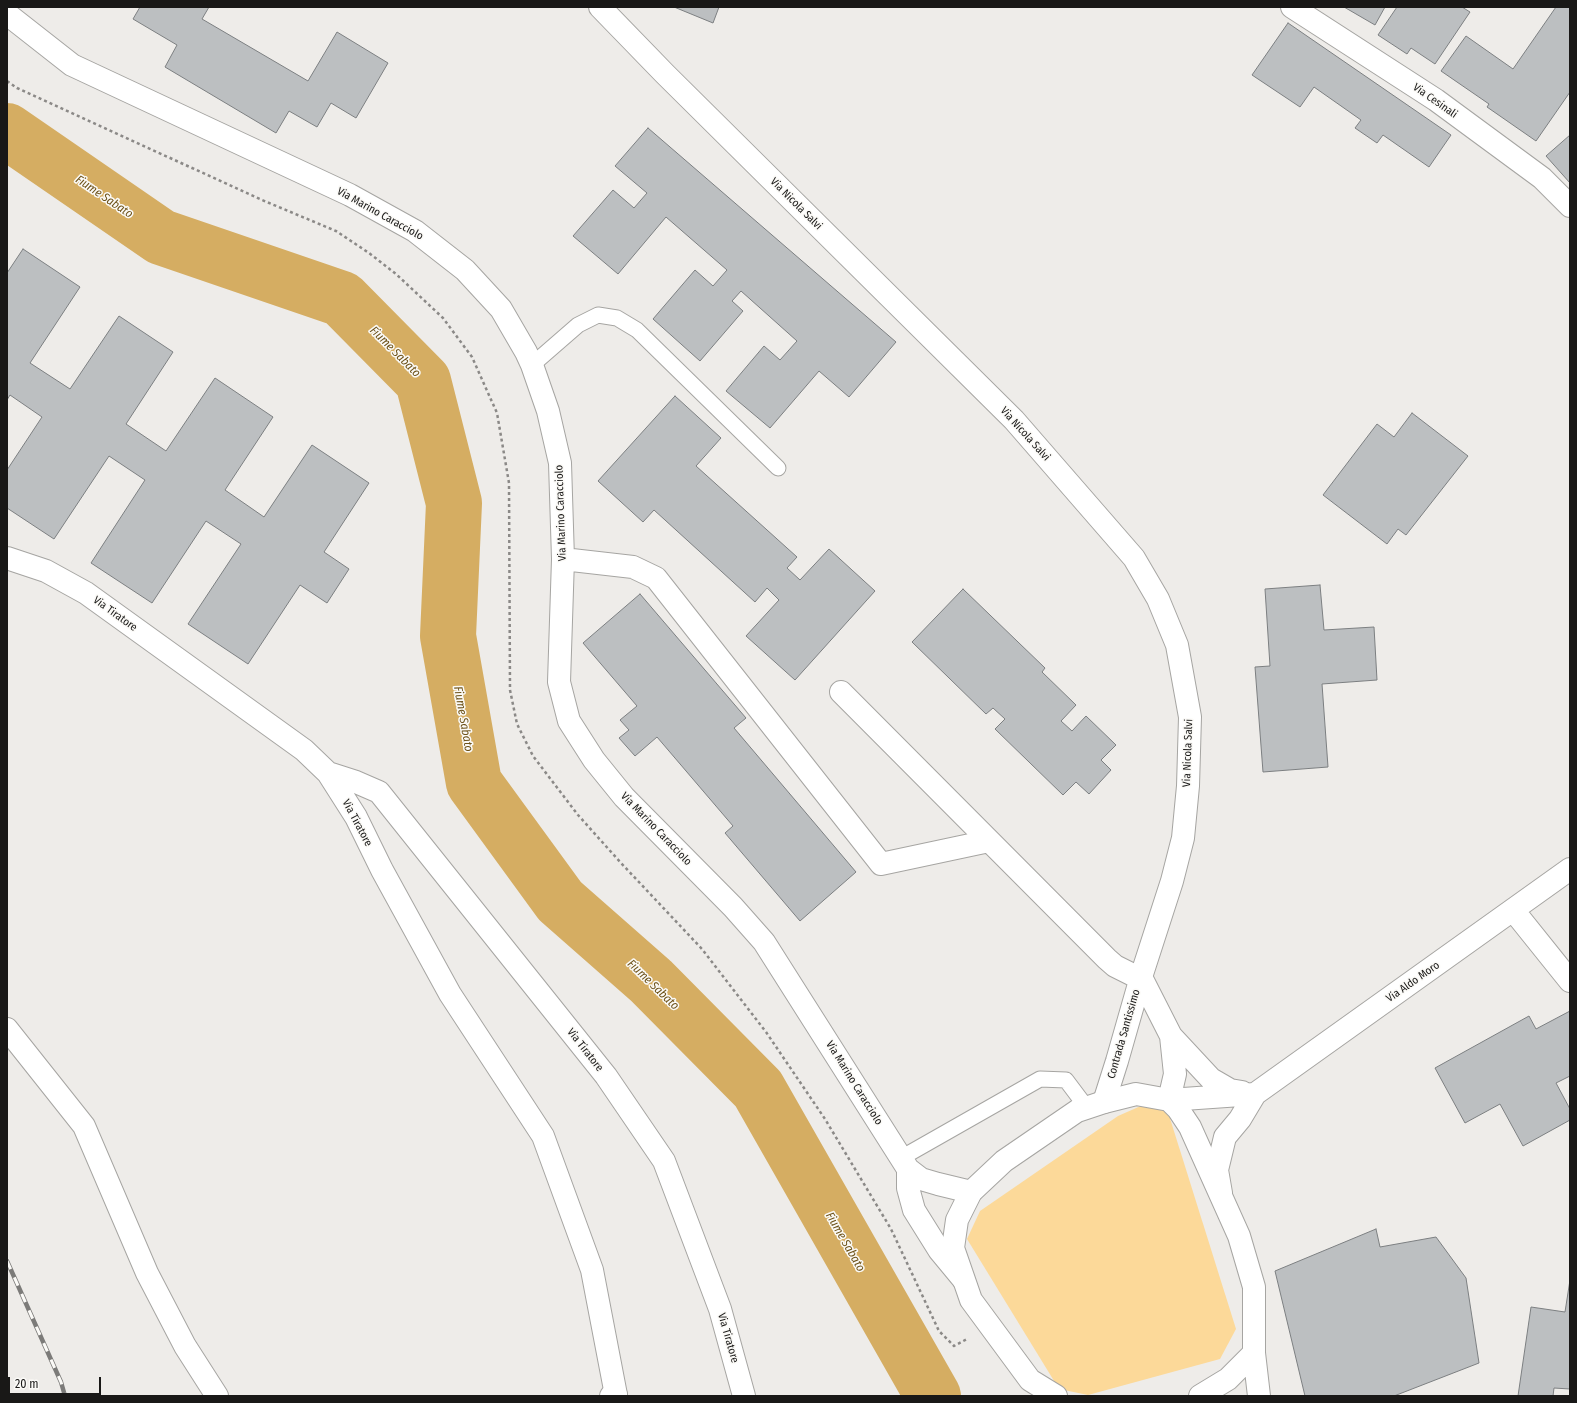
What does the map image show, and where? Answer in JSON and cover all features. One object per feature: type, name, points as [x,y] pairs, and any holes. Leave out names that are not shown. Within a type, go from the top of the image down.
[{"type":"street","name":"Via Nicola Salvi","points":[[600,7],[670,80],[1014,420],[1134,558],[1158,599],[1177,645],[1190,717],[1188,786],[1183,838],[1172,881],[1141,977]]},
{"type":"street","name":"Via Cesinali","points":[[1292,7],[1436,100],[1542,178],[1570,206]]},
{"type":"street","name":"Via Marino Caracciolo","points":[[7,14],[72,66],[350,195],[415,231],[465,270],[501,309],[532,365],[548,411],[560,463],[563,559],[559,682],[570,721],[594,760],[624,797],[733,907],[764,942],[904,1163]]},
{"type":"street","name":"Via Tiratore","points":[[7,558],[46,571],[86,593],[304,750],[328,773],[356,817],[382,870],[450,994],[544,1136],[592,1270],[614,1396]]},
{"type":"street","points":[[563,559],[633,567],[656,578],[881,864],[989,841]]},
{"type":"street","points":[[841,692],[1107,959],[1115,966],[1141,977]]},
{"type":"street","name":"Via Tiratore","points":[[328,773],[356,782],[379,792],[606,1076],[664,1161],[720,1309],[744,1396]]},
{"type":"street","name":"Via Aldo Moro","points":[[1255,1094],[1570,870]]},
{"type":"street","points":[[1513,910],[1570,981]]},
{"type":"street","name":"Contrada Santissimo","points":[[1141,977],[1171,1036],[1175,1074],[1169,1100]]},
{"type":"street","name":"Contrada Santissimo","points":[[1095,1105],[1117,1061],[1141,977]]},
{"type":"street","points":[[7,1029],[84,1126],[147,1273],[185,1346],[217,1396]]},
{"type":"street","points":[[1171,1036],[1211,1079],[1230,1090],[1255,1094]]},
{"type":"street","points":[[1056,1396],[1032,1388],[971,1300],[953,1248],[957,1220],[971,1192],[1004,1161],[1078,1111],[1095,1105],[1136,1094],[1169,1100],[1255,1094]]},
{"type":"street","points":[[1221,1195],[1217,1170],[1225,1137],[1240,1119],[1255,1094]]},
{"type":"street","points":[[1169,1100],[1178,1109],[1190,1127],[1239,1236],[1254,1287],[1254,1353],[1259,1396]]},
{"type":"street","points":[[904,1163],[921,1178],[971,1192]]},
{"type":"street","points":[[904,1163],[908,1188],[914,1210],[939,1250],[963,1279]]},
{"type":"street","points":[[1200,1396],[1228,1379],[1254,1353]]},
{"type":"lane","points":[[532,365],[578,325],[598,315],[617,318],[637,330],[778,468]]},
{"type":"lane","points":[[904,1163],[1040,1079],[1066,1080],[1095,1105]]},
{"type":"shaded area","points":[[1143,1105],[1168,1112],[1236,1329],[1220,1359],[1088,1395],[1059,1389],[967,1239],[980,1211],[1118,1116]]},
{"type":"building","points":[[140,7],[209,7],[202,19],[308,81],[337,32],[388,63],[356,118],[331,103],[317,127],[289,111],[276,133],[165,67],[177,45],[133,19]]},
{"type":"building","points":[[674,7],[719,7],[713,23]]},
{"type":"building","points":[[1344,7],[1385,7],[1375,25]]},
{"type":"building","points":[[1397,7],[1462,7],[1470,12],[1435,64],[1411,48],[1407,54],[1378,35]]},
{"type":"building","points":[[1556,7],[1570,7],[1570,92],[1536,141],[1487,107],[1489,104],[1441,71],[1466,36],[1513,69]]},
{"type":"building","points":[[1288,23],[1451,135],[1429,167],[1383,135],[1377,143],[1355,128],[1361,120],[1314,87],[1300,107],[1252,75]]},
{"type":"building","points":[[648,128],[896,342],[849,397],[819,371],[770,428],[726,391],[764,346],[780,360],[797,341],[741,291],[732,301],[743,311],[700,361],[653,319],[695,270],[713,286],[727,270],[666,217],[618,274],[573,236],[613,190],[634,208],[647,193],[615,166]]},
{"type":"building","points":[[1570,135],[1570,183],[1546,156]]},
{"type":"building","points":[[23,249],[80,287],[30,363],[70,389],[119,316],[173,352],[126,424],[166,451],[215,378],[273,417],[225,490],[264,517],[312,445],[369,483],[324,552],[349,569],[327,603],[300,585],[248,664],[188,624],[241,544],[206,521],[152,603],[91,563],[145,480],[109,456],[54,539],[7,508],[7,470],[42,417],[10,395],[7,400],[7,273]]},
{"type":"building","points":[[675,396],[721,438],[696,466],[797,557],[787,568],[800,580],[829,549],[875,591],[795,680],[746,636],[779,600],[767,588],[755,602],[654,510],[643,522],[598,481]]},
{"type":"building","points":[[1412,413],[1468,456],[1406,535],[1398,529],[1387,544],[1323,495],[1377,424],[1394,437]]},
{"type":"building","points":[[1320,585],[1324,630],[1374,627],[1377,680],[1322,684],[1328,767],[1263,772],[1255,667],[1270,666],[1265,589]]},
{"type":"building","points":[[963,589],[1045,668],[1042,672],[1076,705],[1061,721],[1072,731],[1086,716],[1116,745],[1101,760],[1111,770],[1089,794],[1076,782],[1063,795],[995,729],[1005,719],[993,708],[986,714],[912,642]]},
{"type":"building","points":[[640,594],[746,718],[734,728],[856,872],[800,921],[725,833],[733,826],[657,737],[635,756],[619,738],[629,730],[620,720],[637,706],[583,643]]},
{"type":"building","points":[[1570,1011],[1570,1076],[1556,1083],[1570,1109],[1570,1120],[1523,1146],[1500,1104],[1465,1123],[1435,1068],[1529,1016],[1536,1029]]},
{"type":"building","points":[[1376,1229],[1380,1247],[1436,1237],[1466,1278],[1479,1363],[1394,1396],[1305,1396],[1275,1271]]},
{"type":"building","points":[[1570,1280],[1570,1389],[1554,1388],[1553,1396],[1518,1396],[1531,1307],[1565,1312]]},
{"type":"waterway","name":"Fiume Sabato","points":[[7,131],[161,237],[342,299],[423,381],[454,503],[448,636],[474,783],[560,901],[651,981],[758,1089],[933,1396]]},
{"type":"railway","points":[[7,1261],[61,1382],[65,1396]]}]
